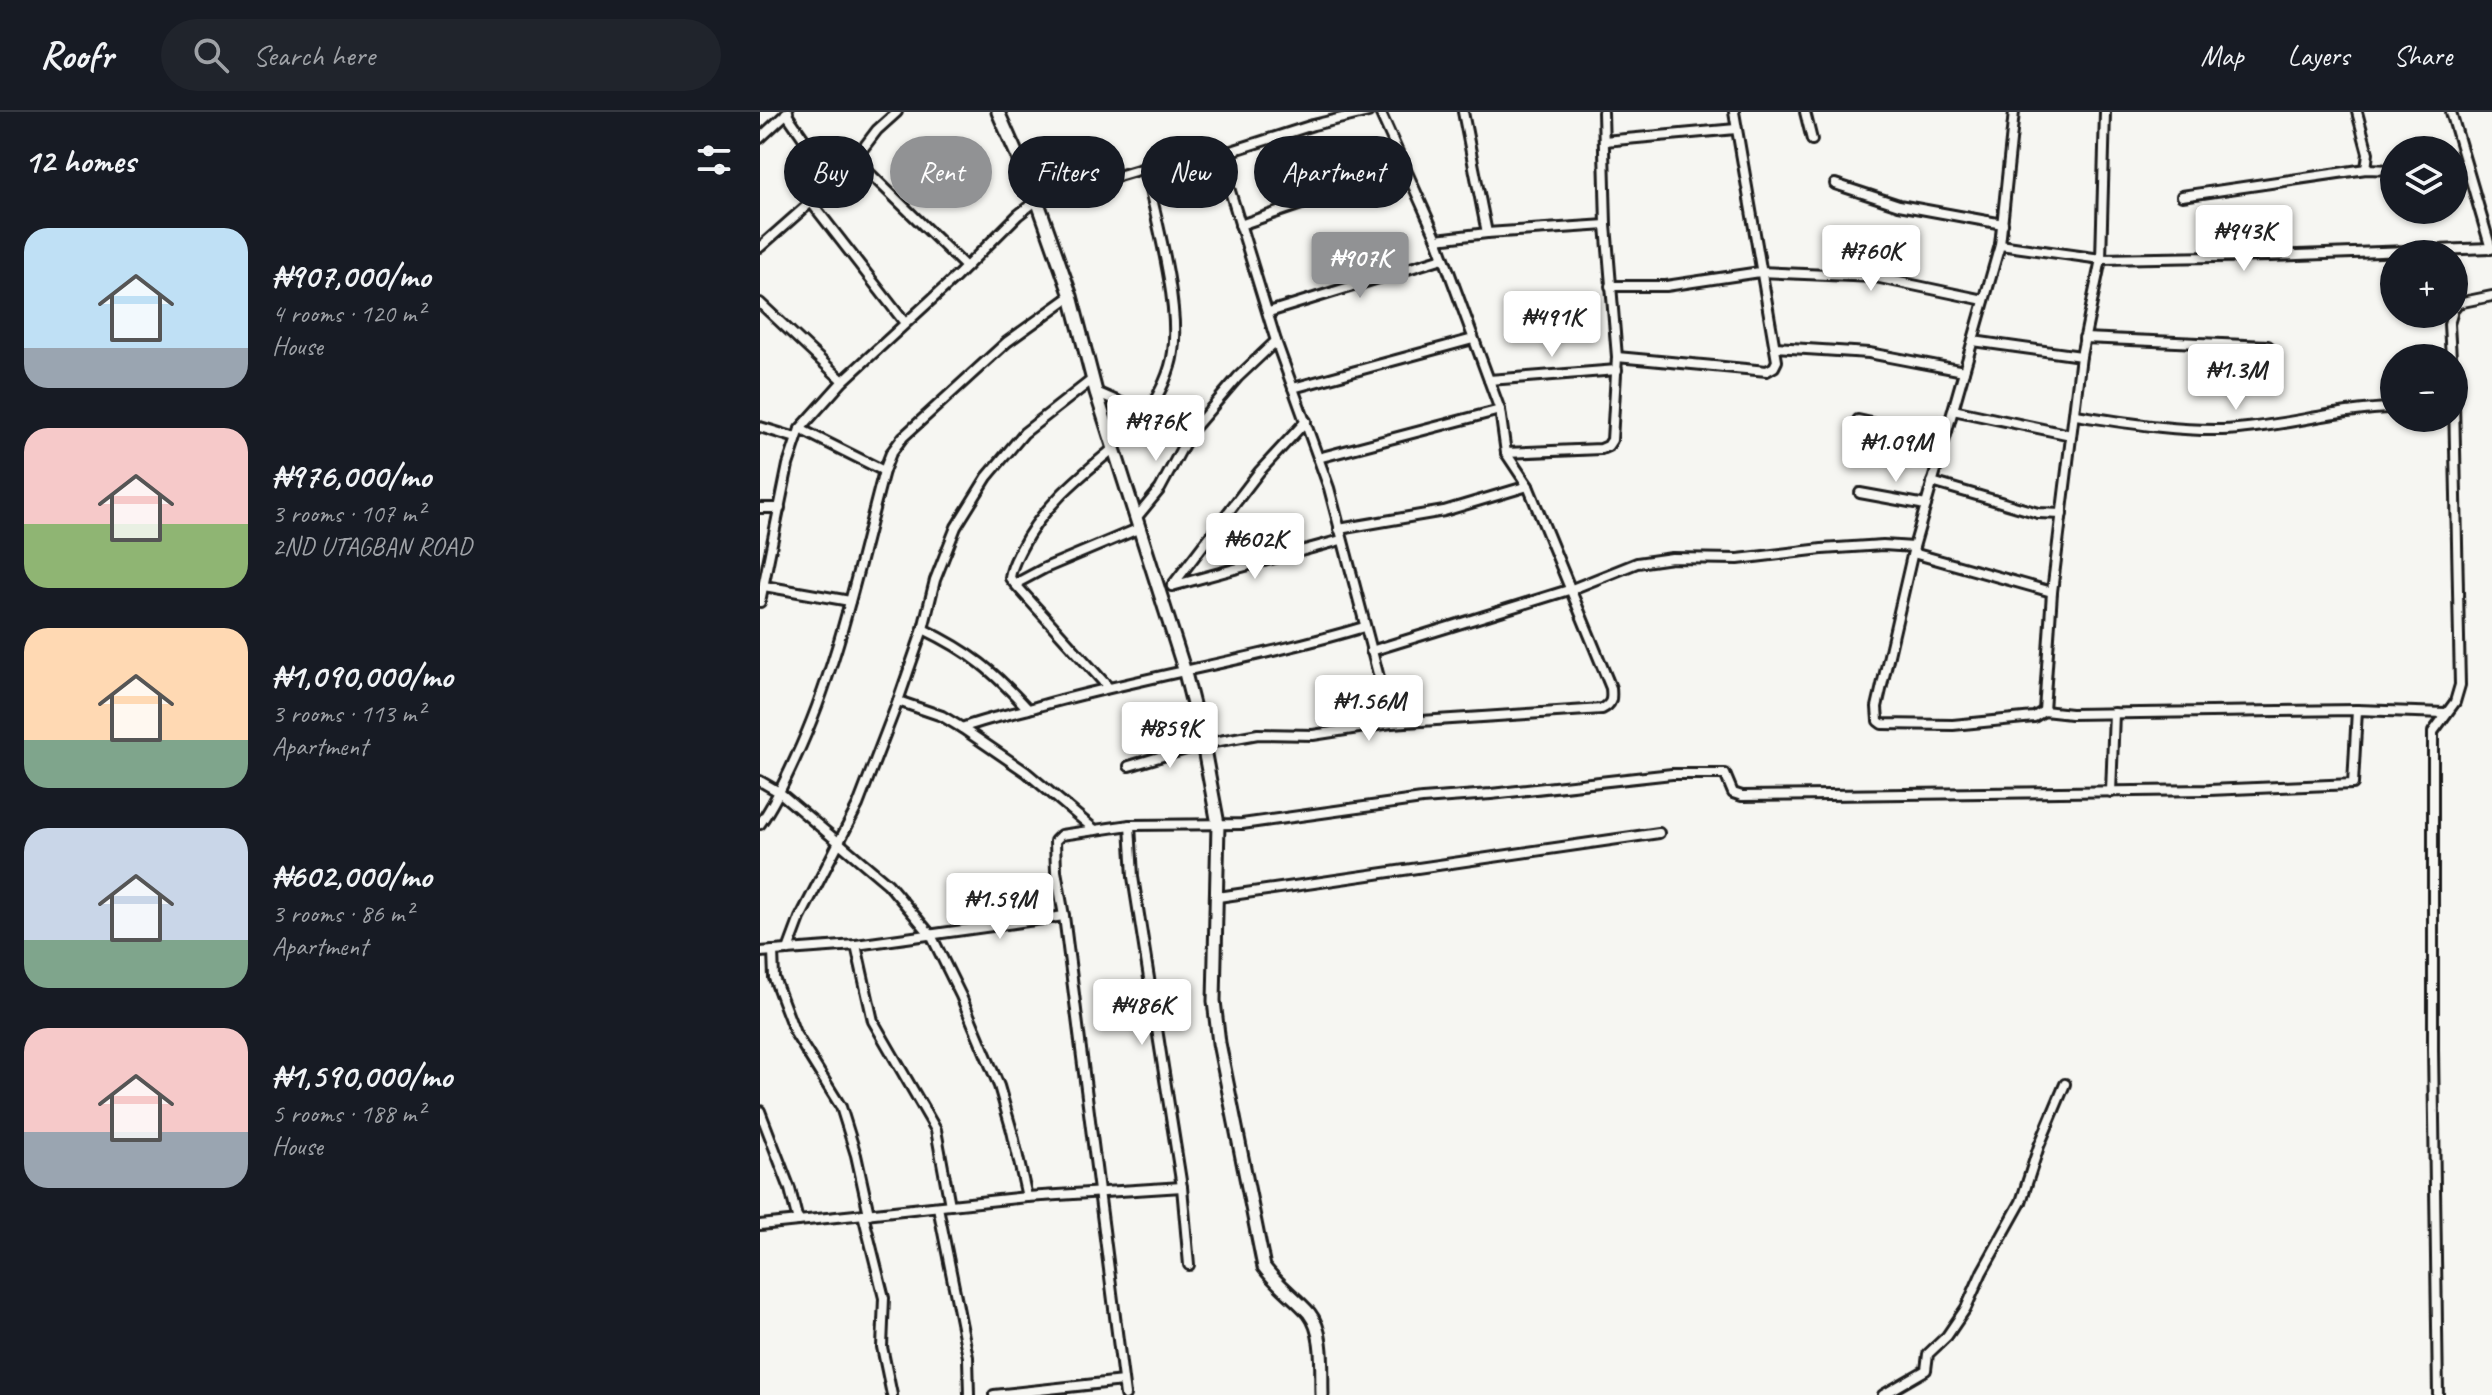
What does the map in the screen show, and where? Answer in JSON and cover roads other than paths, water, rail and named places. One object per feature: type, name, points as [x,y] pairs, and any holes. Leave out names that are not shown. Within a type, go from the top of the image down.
[{"type":"street","points":[[872,136],[897,112]]},
{"type":"street","points":[[998,112],[1009,136]]},
{"type":"street","points":[[1238,149],[1313,125],[1368,112]]},
{"type":"street","points":[[1380,112],[1390,136]]},
{"type":"street","points":[[1463,112],[1487,233]]},
{"type":"street","points":[[1506,453],[1601,449],[1612,440],[1617,357],[1606,225],[1603,112]]},
{"type":"street","points":[[1617,357],[1767,371],[1777,361],[1734,112]]},
{"type":"street","points":[[1805,112],[1812,140]]},
{"type":"street","points":[[2014,112],[2000,245],[1914,550],[1877,707],[1878,721],[1882,724],[1953,725],[2025,718],[2044,711],[2357,710],[2445,713]]},
{"type":"street","points":[[2044,711],[2052,592],[2071,435],[2084,338],[2101,259],[2105,112]]},
{"type":"street","points":[[2357,112],[2368,153],[2366,169]]},
{"type":"street","points":[[2451,112],[2455,136]]},
{"type":"street","points":[[762,134],[787,113],[802,136]]},
{"type":"street","points":[[1604,141],[1736,129]]},
{"type":"street","points":[[2182,196],[2380,170]]},
{"type":"street","points":[[874,177],[966,267]]},
{"type":"street","points":[[2000,245],[2101,259],[2491,250],[2468,180]]},
{"type":"street","points":[[1835,184],[1899,205],[2003,224]]},
{"type":"street","points":[[1129,766],[1203,744],[1258,734],[1313,735],[1391,723],[1533,715],[1609,706],[1611,688],[1528,486],[1506,453],[1500,410],[1437,239],[1413,190]]},
{"type":"street","points":[[760,247],[804,208]]},
{"type":"street","points":[[816,208],[905,323]]},
{"type":"street","points":[[760,600],[788,465],[800,429],[843,381],[1027,208]]},
{"type":"street","points":[[1040,208],[1071,296],[1096,392],[1184,669],[1203,744],[1218,824],[1214,1001],[1219,1043],[1264,1267],[1277,1284],[1310,1314],[1318,1330],[1322,1395]]},
{"type":"street","points":[[1147,415],[1167,375],[1174,335],[1168,281],[1153,208]]},
{"type":"street","points":[[1235,208],[1276,341],[1318,458],[1391,723]]},
{"type":"street","points":[[1240,225],[1290,208]]},
{"type":"street","points":[[1437,239],[1606,225]]},
{"type":"street","points":[[1269,312],[1443,258]]},
{"type":"street","points":[[1610,286],[1666,286],[1760,272],[1875,277],[1984,300]]},
{"type":"street","points":[[760,824],[814,719],[891,453],[903,437],[1007,342],[1071,296]]},
{"type":"street","points":[[2468,301],[2492,296]]},
{"type":"street","points":[[760,303],[843,381]]},
{"type":"street","points":[[2084,338],[2268,346]]},
{"type":"street","points":[[1293,388],[1473,339]]},
{"type":"street","points":[[1015,584],[1138,522],[1190,433],[1238,377],[1276,341]]},
{"type":"street","points":[[1973,341],[2081,356]]},
{"type":"street","points":[[1775,347],[1869,353],[1964,371]]},
{"type":"street","points":[[1489,380],[1617,370]]},
{"type":"street","points":[[788,950],[800,918],[858,805],[898,701],[923,629],[935,580],[956,527],[987,477],[1024,433],[1093,379]]},
{"type":"street","points":[[1096,392],[1190,433]]},
{"type":"street","points":[[2075,415],[2169,428],[2224,430],[2333,413],[2380,409]]},
{"type":"street","points":[[1318,458],[1500,410]]},
{"type":"street","points":[[1953,410],[2071,435]]},
{"type":"street","points":[[1858,420],[1931,436],[1947,432]]},
{"type":"street","points":[[1172,586],[1259,472],[1306,421]]},
{"type":"street","points":[[760,427],[796,438]]},
{"type":"street","points":[[800,429],[884,471]]},
{"type":"street","points":[[2438,1395],[2433,1065],[2433,732],[2455,702],[2460,685],[2455,432]]},
{"type":"street","points":[[1108,687],[1015,584],[1010,578],[1010,570],[1031,529],[1063,493],[1114,448]]},
{"type":"street","points":[[1932,482],[2038,513],[2062,514]]},
{"type":"street","points":[[1339,529],[1444,511],[1528,486]]},
{"type":"street","points":[[1860,493],[1926,505]]},
{"type":"street","points":[[760,508],[780,508]]},
{"type":"street","points":[[1159,589],[1341,540]]},
{"type":"street","points":[[1371,651],[1572,589],[1637,563],[1672,558],[1738,559],[1883,545],[1914,550],[2052,592]]},
{"type":"street","points":[[764,586],[850,601]]},
{"type":"street","points":[[962,728],[992,717],[1108,687],[1299,646],[1364,627]]},
{"type":"street","points":[[923,629],[970,654],[995,673],[1028,709]]},
{"type":"street","points":[[898,701],[942,716],[962,728],[1026,772],[1095,830]]},
{"type":"street","points":[[1125,1395],[1056,871],[1055,841],[1061,835],[1130,825],[1242,824],[1422,799],[1672,774],[1725,774],[1733,793],[1742,796],[2111,792],[2353,784],[2357,710]]},
{"type":"street","points":[[2111,792],[2114,713]]},
{"type":"street","points":[[760,781],[779,792],[888,884],[931,935],[999,1086],[1027,1197]]},
{"type":"street","points":[[1130,825],[1133,877],[1182,1187],[1189,1265]]},
{"type":"street","points":[[1218,897],[1659,833]]},
{"type":"street","points":[[760,952],[856,945],[1064,916]]},
{"type":"street","points":[[856,945],[873,1021],[936,1130],[950,1205]]},
{"type":"street","points":[[773,951],[778,991],[795,1033],[841,1107],[856,1155],[884,1298],[882,1347],[892,1395]]},
{"type":"street","points":[[1883,1395],[1926,1370],[1928,1354],[1947,1336],[1966,1308],[2021,1202],[2039,1146],[2065,1084]]},
{"type":"street","points":[[760,1111],[790,1189],[798,1221]]},
{"type":"street","points":[[760,1225],[1027,1197],[1182,1187]]},
{"type":"street","points":[[938,1207],[968,1357],[969,1395]]},
{"type":"street","points":[[994,1395],[1123,1381]]}]
